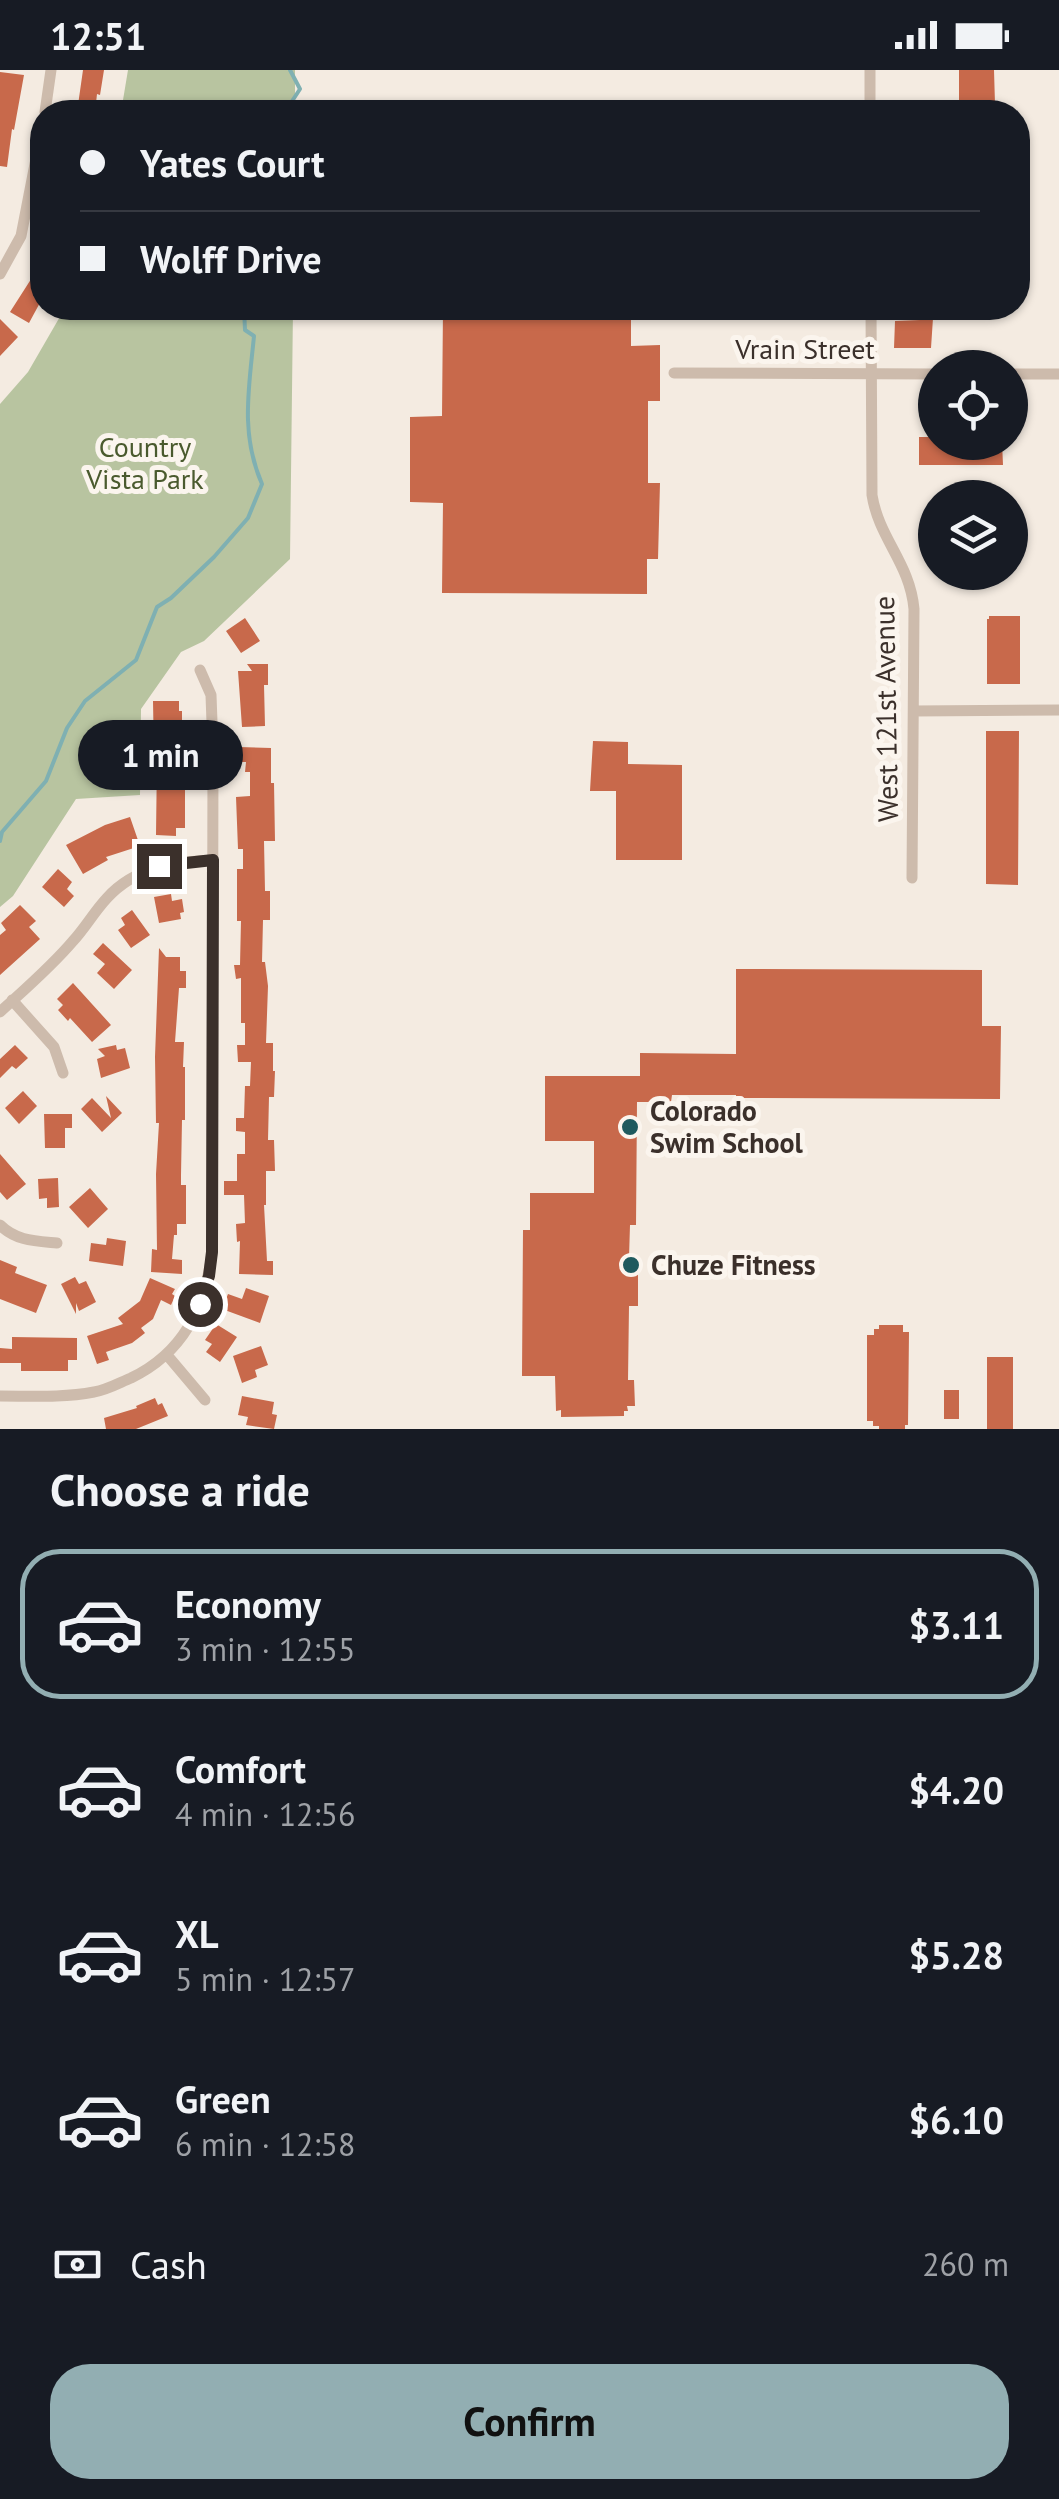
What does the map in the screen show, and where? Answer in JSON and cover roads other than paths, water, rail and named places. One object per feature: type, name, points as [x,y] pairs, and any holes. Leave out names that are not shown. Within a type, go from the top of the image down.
[{"type":"street","points":[[47,100],[52,70]]},
{"type":"street","points":[[870,70],[870,100]]},
{"type":"street","points":[[0,274],[21,236],[30,190]]},
{"type":"street","name":"West 121st Avenue","points":[[871,320],[872,495],[878,522],[912,591],[912,878]]},
{"type":"street","name":"Vrain Street","points":[[674,374],[918,374]]},
{"type":"street","points":[[1028,374],[1059,374]]},
{"type":"street","points":[[0,1396],[95,1392],[145,1371],[167,1355],[188,1328],[209,1276],[211,695],[200,670]]},
{"type":"street","points":[[914,710],[1059,710]]},
{"type":"street","points":[[0,1012],[75,940],[116,888],[159,866],[213,860]]},
{"type":"street","points":[[12,1000],[54,1047],[62,1073]]},
{"type":"street","points":[[0,1225],[20,1238],[57,1243]]},
{"type":"street","points":[[167,1355],[205,1400]]},
{"type":"waterway","points":[[290,70],[300,89],[293,100]]},
{"type":"waterway","points":[[0,841],[2,832],[46,781],[67,728],[85,701],[136,660],[157,607],[214,557],[248,518],[262,484],[248,429],[254,336],[245,330],[245,320]]},
{"type":"place","name":"Colorado Swim School","points":[[630,1127]]},
{"type":"place","name":"Chuze Fitness","points":[[631,1265]]},
{"type":"park label","name":"Country Vista Park","points":[[145,463]]}]
